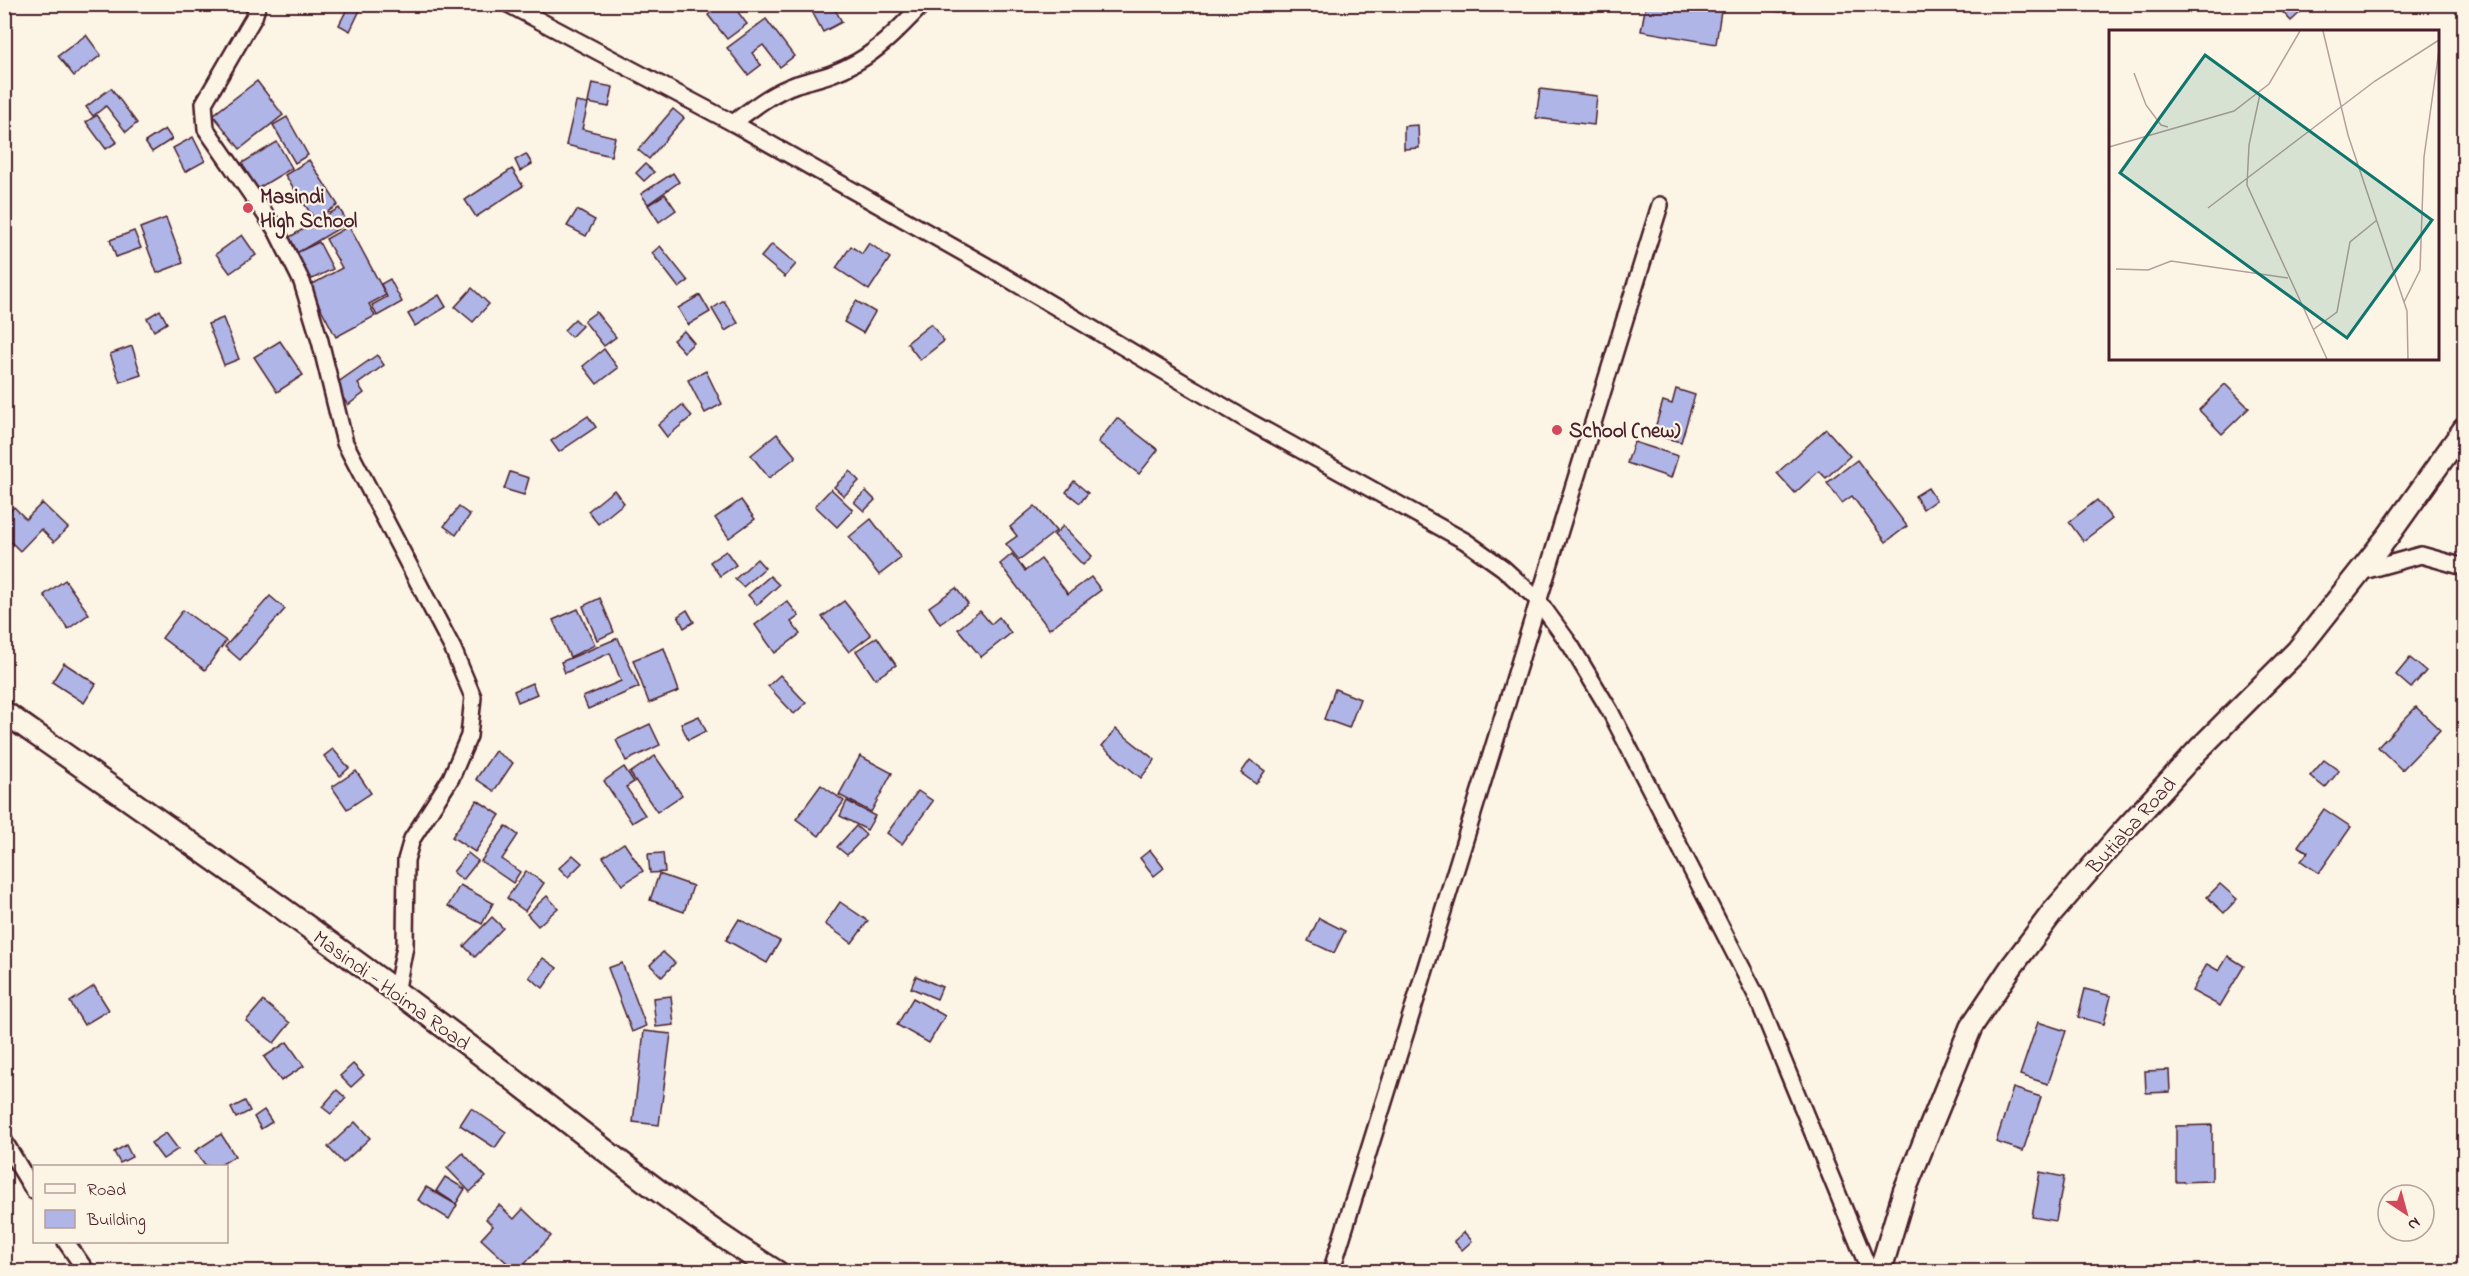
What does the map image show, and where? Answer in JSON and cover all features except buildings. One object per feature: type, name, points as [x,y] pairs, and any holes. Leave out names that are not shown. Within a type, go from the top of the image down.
[{"type":"main road","name":"Butiaba Road","points":[[1880,1272],[1904,1192],[1971,1027],[2012,966],[2052,913],[2119,836],[2199,749],[2297,651],[2360,572],[2464,429]]},
{"type":"main road","name":"Masindi - Hoima Road","points":[[4,712],[472,1047],[614,1159],[729,1242],[777,1272]]},
{"type":"street","points":[[258,4],[255,17],[204,103],[206,129],[276,230],[302,282],[320,341],[345,443],[453,649],[473,697],[469,736],[456,768],[412,839],[406,860],[405,946],[396,993]]},
{"type":"street","points":[[508,4],[733,123],[985,266],[1250,422],[1465,541],[1503,568],[1537,599],[1571,646],[1610,711],[1752,987],[1870,1272]]},
{"type":"street","points":[[733,123],[766,99],[795,85],[828,77],[858,62],[882,46],[923,4]]},
{"type":"street","points":[[1330,1272],[1431,956],[1537,599],[1660,205]]},
{"type":"street","points":[[2360,572],[2421,555],[2464,567]]},
{"type":"street","points":[[4,1141],[33,1189]]},
{"type":"street","points":[[67,1243],[87,1272]]},
{"type":"place","name":"Masindi High School","points":[[248,208]]},
{"type":"place","name":"School (new)","points":[[1557,430]]}]
